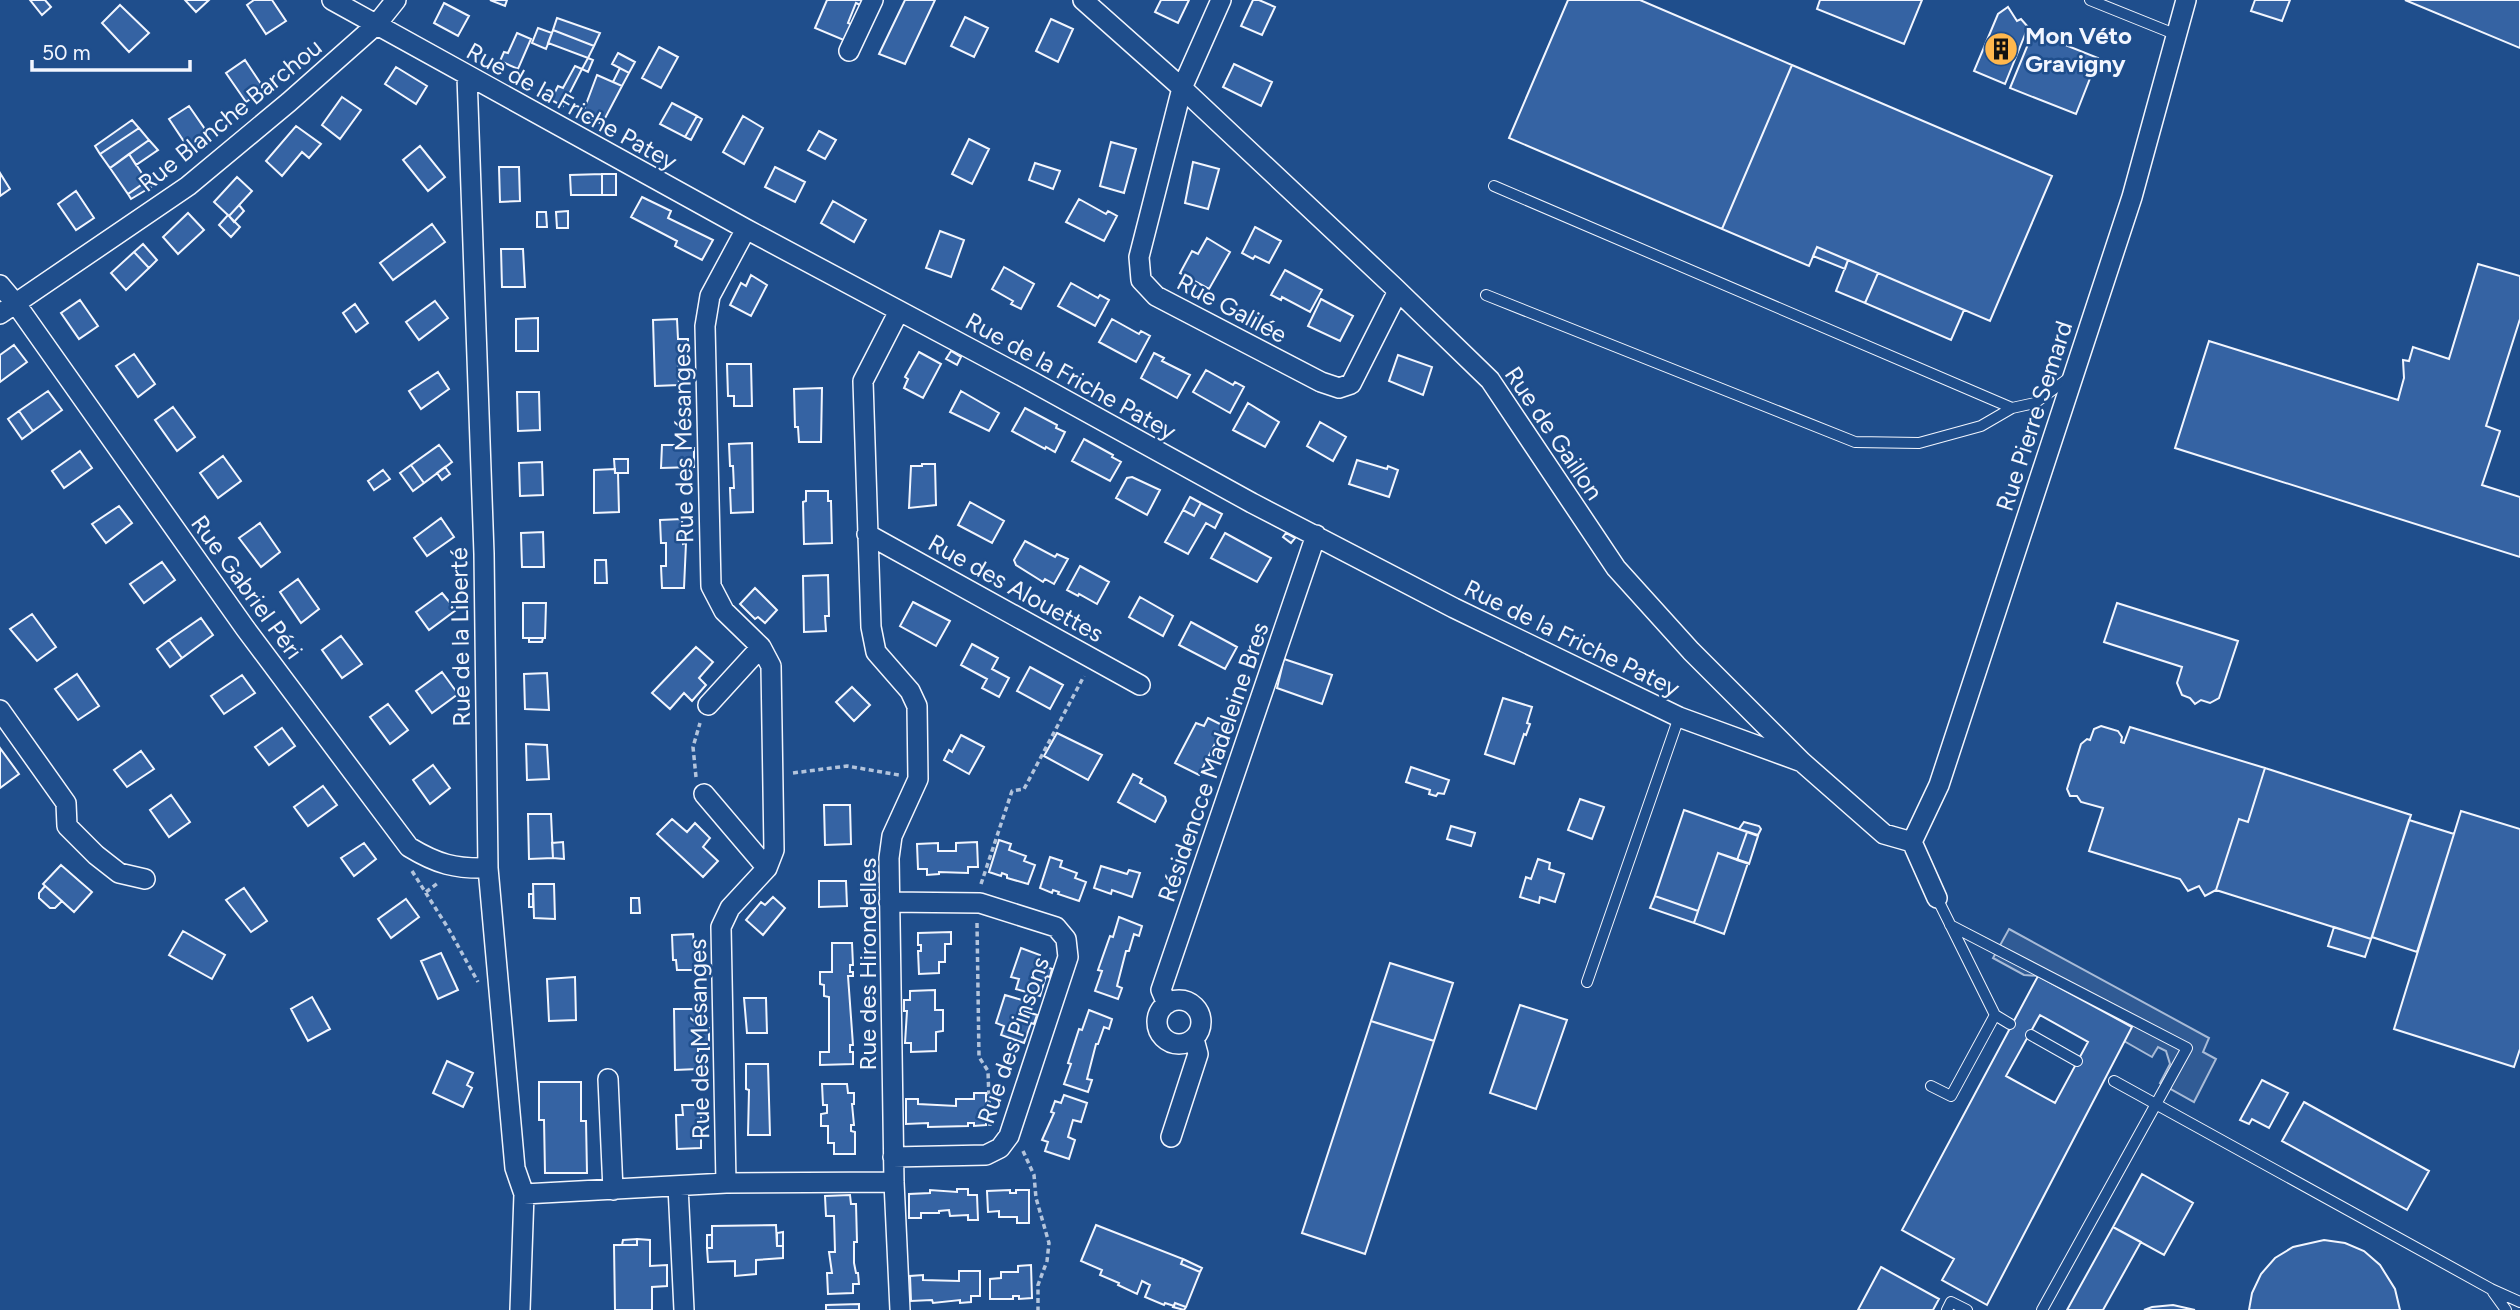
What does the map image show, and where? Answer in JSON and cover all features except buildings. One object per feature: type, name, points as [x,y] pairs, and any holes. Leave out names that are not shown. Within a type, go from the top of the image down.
[{"type":"street","name":"Rue de la Friche Patey","points":[[332,0],[746,229],[1252,503],[1454,608],[1679,717],[1802,762]]},
{"type":"street","name":"Rue Blanche Barchou","points":[[8,309],[188,186],[376,25],[396,0]]},
{"type":"street","points":[[849,51],[873,0]]},
{"type":"street","name":"Rue de Gaillon","points":[[1083,0],[1182,88],[1490,380],[1616,568],[1691,651],[1802,762],[1884,834],[1912,842]]},
{"type":"street","name":"Rue Galilée","points":[[1222,0],[1182,88],[1139,257],[1141,280],[1156,296],[1321,382],[1339,388],[1351,384],[1398,291]]},
{"type":"street","name":"Rue Pierre Semard","points":[[1912,842],[1939,785],[2132,197],[2186,0]]},
{"type":"street","name":"Rue de la Liberté","points":[[467,76],[484,540],[488,868],[515,1168],[524,1194],[520,1310]]},
{"type":"street","name":"Rue des Mésanges","points":[[726,1184],[721,927],[730,908],[767,868],[774,850],[771,666],[761,647],[724,611],[711,586],[705,326],[710,296],[746,229]]},
{"type":"street","name":"Rue Gabriel Péri","points":[[0,285],[8,309],[409,847],[435,862],[464,869],[488,868]]},
{"type":"street","name":"Rue des Hirondelles","points":[[899,311],[863,381],[873,644],[883,661],[911,691],[917,706],[918,779],[891,836],[889,902],[893,1157],[900,1310]]},
{"type":"street","name":"Rue des Alouettes","points":[[867,534],[1140,685]]},
{"type":"street","name":"Résidencce Madeleine Bres","points":[[1194,1039],[1178,1044],[1163,1038],[1157,1020],[1160,1011],[1167,1004],[1161,990],[1316,535]]},
{"type":"street","points":[[708,705],[761,647]]},
{"type":"street","points":[[0,710],[66,803],[67,826],[119,873],[145,879]]},
{"type":"street","points":[[704,794],[767,868]]},
{"type":"street","points":[[1912,842],[1937,898]]},
{"type":"street","name":"Rue des Pinsons","points":[[889,902],[980,903],[1056,927],[1066,939],[1068,957],[1009,1136],[1000,1148],[986,1155],[893,1157]]},
{"type":"street","points":[[1167,1004],[1183,1000],[1197,1009],[1201,1025],[1194,1039],[1198,1054],[1171,1137]]},
{"type":"street","points":[[608,1079],[613,1190]]},
{"type":"street","points":[[524,1194],[726,1184],[894,1182]]},
{"type":"street","points":[[678,1186],[684,1310]]},
{"type":"lane","points":[[2090,0],[2177,34]]},
{"type":"lane","points":[[1494,186],[2012,408]]},
{"type":"lane","points":[[1486,295],[1855,442],[1919,443],[1981,426],[2012,408],[2035,403],[2073,374]]},
{"type":"lane","points":[[1587,982],[1679,717]]},
{"type":"lane","points":[[1937,898],[1995,1015],[2010,1024]]},
{"type":"lane","points":[[1950,925],[2187,1048],[2042,1310]]},
{"type":"lane","points":[[1931,1086],[1951,1096],[1995,1015]]},
{"type":"lane","points":[[2031,1035],[2077,1061]]},
{"type":"lane","points":[[2114,1080],[2491,1289],[2520,1302]]},
{"type":"lane","points":[[2491,1289],[2506,1310]]},
{"type":"lane","points":[[1947,1310],[1951,1302],[1967,1310]]},
{"type":"path","points":[[1038,1310],[1038,1285],[1047,1261],[1049,1243],[1036,1198],[1034,1175],[1026,1154],[1009,1136],[990,1128],[988,1071],[979,1057],[977,915],[982,884],[1012,791],[1024,789],[1093,659]]},
{"type":"path","points":[[704,794],[697,784],[693,747],[708,705]]},
{"type":"path","points":[[774,776],[847,766],[870,768],[918,779]]},
{"type":"path","points":[[409,847],[406,862],[448,928],[475,978],[500,1011]]},
{"type":"shaded area","points":[[2009,929],[2209,1038],[2203,1052],[2216,1059],[2194,1102],[2160,1083],[2170,1064],[2166,1051],[2158,1047],[2152,1057],[2124,1041],[2038,976],[2024,975],[1993,958]]},
{"type":"place","name":"Mon Véto Gravigny","points":[[2001,49]]}]
